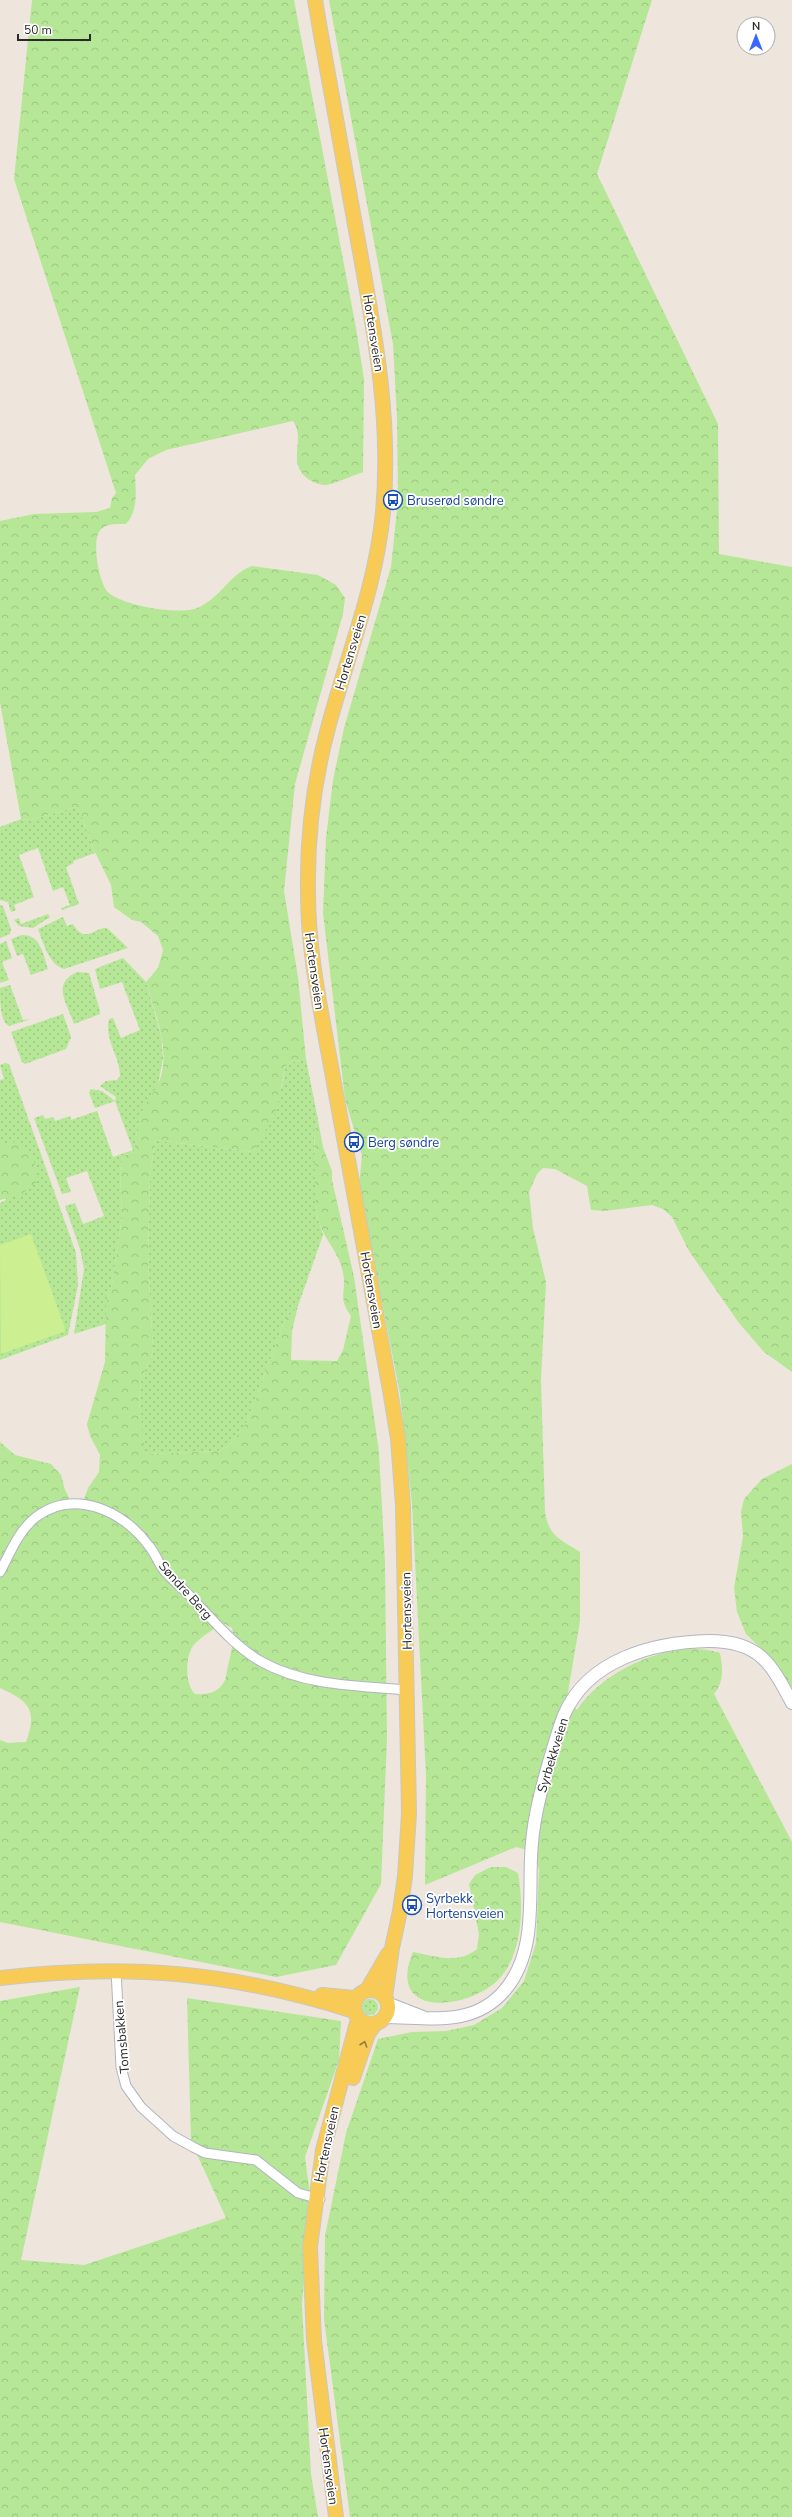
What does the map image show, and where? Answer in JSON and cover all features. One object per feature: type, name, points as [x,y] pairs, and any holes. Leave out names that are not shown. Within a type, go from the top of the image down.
[{"type":"main road","name":"Hortensveien","points":[[315,0],[375,334],[384,408],[386,469],[383,512],[374,567],[326,733],[315,784],[309,841],[308,922],[320,1006],[371,1282],[398,1439],[403,1506],[407,1690],[408,1837],[400,1911],[392,1948],[386,2000]]},
{"type":"main road","name":"Syrbekkveien","points":[[380,2020],[458,2018],[484,2008],[504,1990],[519,1967],[528,1934],[533,1826],[538,1801],[564,1714],[587,1682],[598,1672],[617,1661],[652,1649],[705,1641],[736,1643],[761,1655],[773,1668],[792,1703]]},
{"type":"main road","name":"Hortensveien","points":[[367,1990],[392,1948]]},
{"type":"main road","points":[[0,1978],[47,1973],[116,1970],[203,1976],[304,1995],[356,2010],[366,2024],[380,2020],[386,2000]]},
{"type":"main road","points":[[356,2010],[367,1990],[377,1991],[386,2000],[429,2019]]},
{"type":"main road","name":"Hortensveien","points":[[336,2517],[314,2340],[312,2272],[318,2198],[329,2125],[356,2010]]},
{"type":"main road","name":"Hortensveien","points":[[318,2198],[343,2108],[368,2034],[380,2020]]},
{"type":"street","name":"Søndre Berg","points":[[0,1572],[20,1534],[36,1517],[66,1503],[99,1507],[132,1528],[149,1545],[164,1569],[210,1618],[240,1647],[263,1663],[303,1678],[407,1690]]},
{"type":"street","name":"Tomsbakken","points":[[116,1970],[121,2067],[126,2086],[142,2107],[173,2136],[193,2147],[205,2152],[256,2160],[298,2193],[318,2198]]},
{"type":"green space","points":[[32,0],[294,0],[356,328],[364,379],[363,472],[328,485],[315,483],[310,480],[303,474],[298,465],[298,435],[293,421],[166,450],[148,459],[135,475],[135,501],[133,513],[130,519],[126,524],[111,525],[101,529],[97,537],[96,545],[98,564],[105,589],[116,598],[150,608],[163,610],[194,609],[210,600],[237,575],[252,566],[318,575],[336,585],[345,598],[343,614],[295,784],[284,891],[298,977],[306,1059],[288,1063],[285,1067],[277,1109],[254,1152],[155,1140],[150,1177],[148,1256],[153,1352],[141,1380],[139,1400],[145,1454],[218,1451],[229,1446],[248,1420],[284,1322],[298,1306],[292,1331],[291,1360],[337,1361],[343,1350],[351,1316],[344,1304],[343,1299],[344,1280],[341,1265],[323,1232],[316,1209],[314,1132],[318,1120],[323,1147],[332,1171],[332,1180],[354,1277],[379,1452],[385,1563],[387,1738],[381,1884],[336,1965],[276,1977],[0,1922],[0,1740],[8,1743],[26,1742],[30,1731],[31,1714],[24,1702],[18,1697],[0,1688],[0,1442],[15,1455],[51,1464],[61,1475],[65,1490],[73,1505],[81,1507],[88,1488],[99,1472],[100,1455],[90,1436],[87,1424],[105,1362],[106,1303],[112,1284],[122,1217],[120,1171],[123,1156],[134,1152],[139,1120],[145,1105],[159,1082],[163,1061],[162,1038],[146,982],[158,968],[163,950],[158,936],[141,922],[132,920],[114,907],[111,885],[94,850],[80,812],[76,807],[30,820],[21,819],[0,702],[0,521],[34,514],[96,512],[110,508],[112,498],[116,493],[14,179]],"holes":[[[223,1623],[232,1628],[234,1638],[225,1680],[219,1688],[212,1692],[195,1694],[189,1684],[187,1671],[190,1651],[195,1643]]]},
{"type":"green space","points":[[329,0],[652,0],[597,174],[718,424],[719,554],[792,567],[792,1372],[764,1352],[739,1323],[689,1251],[672,1217],[663,1209],[652,1205],[604,1211],[591,1210],[587,1186],[555,1169],[543,1168],[537,1174],[529,1192],[533,1228],[546,1282],[541,1380],[545,1512],[549,1527],[556,1536],[580,1552],[580,1621],[567,1698],[577,1710],[588,1695],[603,1682],[621,1670],[641,1660],[661,1653],[702,1649],[720,1653],[722,1675],[720,1685],[714,1694],[792,1842],[792,2517],[350,2517],[324,2319],[325,2236],[346,2133],[378,2039],[412,2032],[446,2031],[474,2025],[502,2008],[524,1981],[536,1943],[539,1869],[532,1851],[516,1847],[425,1885],[426,1775],[412,1504],[400,1394],[359,1185],[362,1156],[345,1099],[323,913],[326,838],[333,780],[344,728],[391,567],[398,500],[397,418],[393,344]]},
{"type":"green space","points":[[76,807],[80,812],[95,853],[73,861],[74,863],[66,867],[79,904],[62,910],[61,908],[70,905],[63,887],[53,891],[38,848],[19,855],[34,897],[14,905],[16,910],[11,912],[8,902],[0,900],[0,827],[21,819],[30,820]]},
{"type":"green space","points":[[0,905],[3,906],[11,929],[10,934],[0,938]]},
{"type":"green space","points":[[48,914],[50,917],[33,928],[19,926],[14,920],[19,918],[21,924]]},
{"type":"green space","points":[[63,917],[67,926],[73,924],[77,930],[86,934],[90,934],[102,928],[107,928],[128,948],[64,969],[59,967],[50,958],[38,929]]},
{"type":"green space","points":[[22,935],[33,938],[37,942],[43,952],[48,969],[31,975],[23,954],[17,956],[11,939]]},
{"type":"green space","points":[[6,941],[12,958],[2,962],[9,980],[0,983],[0,944]]},
{"type":"green space","points":[[123,958],[146,982],[161,1035],[163,1058],[158,1085],[143,1110],[138,1125],[134,1152],[123,1156],[120,1171],[122,1217],[112,1284],[106,1303],[106,1324],[74,1334],[84,1269],[80,1249],[65,1206],[75,1203],[83,1224],[104,1216],[87,1171],[66,1178],[71,1192],[62,1194],[34,1118],[43,1115],[45,1119],[53,1117],[55,1121],[70,1116],[71,1120],[97,1111],[113,1157],[133,1150],[115,1101],[116,1097],[100,1086],[106,1081],[117,1080],[120,1076],[118,1062],[110,1041],[108,1027],[109,1019],[113,1018],[121,1038],[140,1030],[122,982],[100,989],[95,969]]},
{"type":"green space","points":[[77,972],[89,973],[100,1014],[74,1024],[63,995],[63,988],[69,977]]},
{"type":"green space","points":[[10,985],[23,1020],[31,1019],[9,1026],[6,1024],[2,1015],[0,988]]},
{"type":"green space","points":[[63,1014],[71,1037],[66,1049],[25,1064],[22,1062],[11,1032]]},
{"type":"green space","points":[[306,1059],[318,1120],[314,1132],[317,1216],[323,1235],[298,1306],[284,1322],[248,1420],[229,1446],[218,1451],[144,1454],[139,1400],[141,1380],[153,1352],[148,1256],[150,1177],[155,1140],[254,1152],[282,1086],[285,1067],[288,1063]]},
{"type":"green space","points":[[5,1063],[9,1064],[76,1253],[78,1285],[68,1335],[0,1360],[0,1203],[6,1200],[0,1187],[0,1080],[4,1079],[0,1065]]},
{"type":"green space","points":[[91,1089],[102,1091],[115,1101],[95,1108],[89,1093]]},
{"type":"green space","points":[[13,1141],[33,1156],[38,1181],[22,1194],[0,1200],[0,1146]]},
{"type":"green space","points":[[31,1234],[66,1331],[1,1354],[0,1245]]},
{"type":"green space","points":[[792,1464],[792,1688],[771,1658],[746,1634],[737,1612],[734,1588],[743,1536],[741,1512],[744,1499],[762,1479]]},
{"type":"green space","points":[[491,1867],[506,1867],[518,1873],[520,1886],[520,1929],[513,1957],[506,1970],[498,1980],[485,1990],[468,1998],[451,2002],[434,2002],[420,1998],[410,1989],[407,1974],[413,1952],[438,1957],[454,1958],[462,1957],[477,1949],[479,1934],[469,1884],[475,1875]]},
{"type":"green space","points":[[80,1987],[21,2260],[84,2265],[226,2218],[191,2141],[187,1998],[341,2021],[339,2060],[305,2157],[310,2195],[302,2305],[311,2474],[318,2517],[0,2517],[0,2001]]},
{"type":"green space","points":[[367,1999],[373,1999],[378,2004],[376,2013],[373,2015],[367,2015],[362,2010],[362,2004]]},
{"type":"place","name":"Bruserød søndre","points":[[393,500]]},
{"type":"place","name":"Berg søndre","points":[[354,1142]]},
{"type":"place","name":"Syrbekk Hortensveien","points":[[412,1905]]}]
